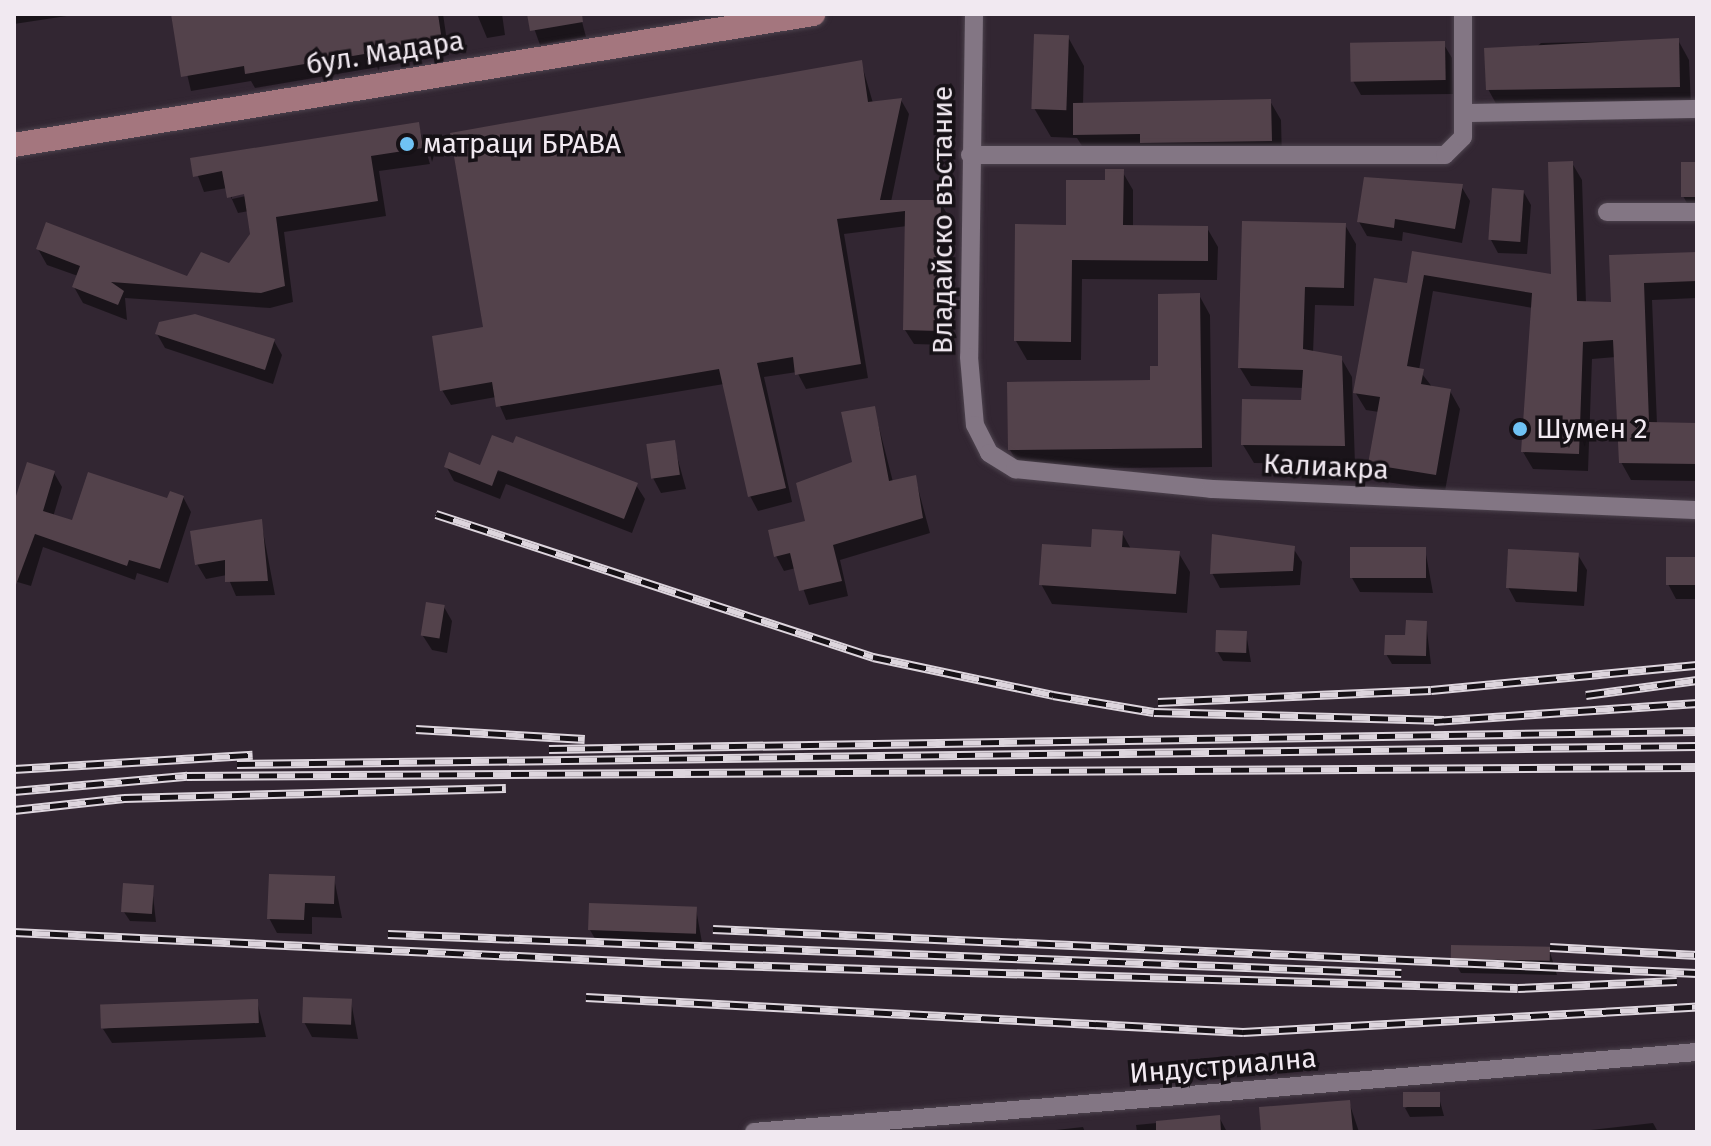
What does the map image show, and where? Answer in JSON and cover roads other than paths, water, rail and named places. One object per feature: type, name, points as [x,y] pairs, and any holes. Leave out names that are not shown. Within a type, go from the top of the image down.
[{"type":"main road","name":"бул. Мадара","points":[[14,145],[813,14]]},
{"type":"street","name":"Владайско въстание","points":[[974,14],[970,155],[975,425]]},
{"type":"street","points":[[970,155],[1445,155],[1463,137],[1463,14]]},
{"type":"street","points":[[1465,113],[1697,109]]},
{"type":"street","points":[[1607,212],[1697,212]]},
{"type":"street","name":"Калиакра","points":[[975,425],[989,453],[1015,469],[1211,489],[1697,510]]},
{"type":"street","name":"Индустриална","points":[[754,1132],[886,1128],[1697,1052]]},
{"type":"railway","points":[[436,514],[873,657],[1053,695],[1154,712],[1444,720]]},
{"type":"railway","points":[[1158,702],[1431,690],[1697,665]]},
{"type":"railway","points":[[1586,695],[1697,680]]},
{"type":"railway","points":[[1434,721],[1697,703]]},
{"type":"railway","points":[[416,729],[585,739]]},
{"type":"railway","points":[[549,749],[1697,731]]},
{"type":"railway","points":[[237,764],[1697,746]]},
{"type":"railway","points":[[14,769],[253,755]]},
{"type":"railway","points":[[14,791],[187,776],[1697,767]]},
{"type":"railway","points":[[14,810],[124,798],[506,788]]},
{"type":"railway","points":[[713,929],[1697,973]]},
{"type":"railway","points":[[14,932],[664,963],[1518,988],[1677,981]]},
{"type":"railway","points":[[388,934],[1401,973]]},
{"type":"railway","points":[[1550,947],[1697,955]]},
{"type":"railway","points":[[586,997],[1243,1032],[1697,1007]]},
{"type":"place","name":"матраци БРАВА","points":[[407,144]]},
{"type":"place","name":"Шумен 2","points":[[1520,429]]}]
